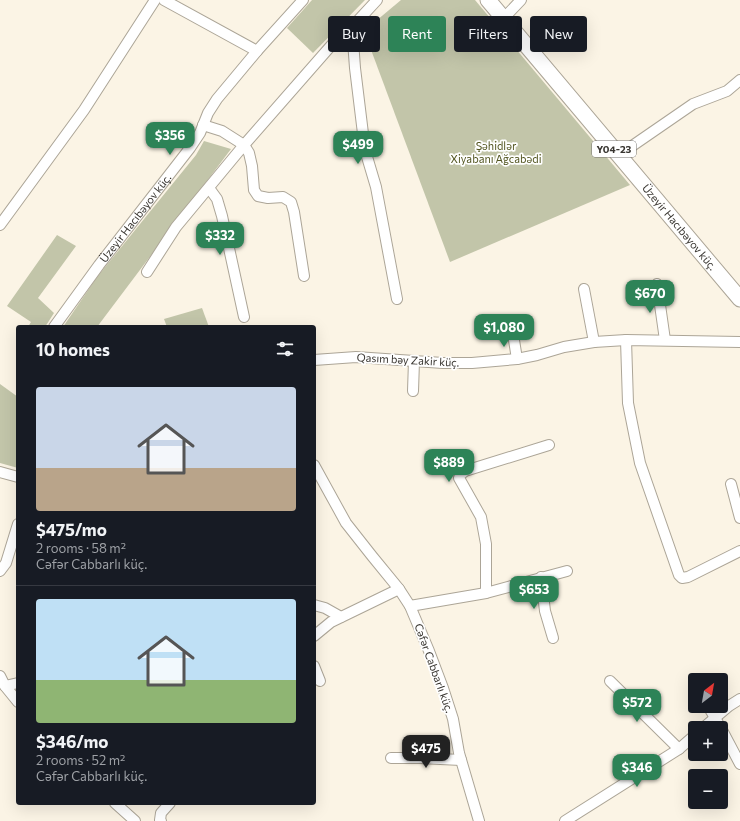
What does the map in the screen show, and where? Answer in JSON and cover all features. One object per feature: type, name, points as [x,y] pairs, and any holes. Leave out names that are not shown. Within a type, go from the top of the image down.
[{"type":"main road","name":"Üzeyir Hacıbəyov küç.","points":[[488,0],[502,16]]},
{"type":"main road","name":"Üzeyir Hacıbəyov küç.","points":[[522,39],[740,299]]},
{"type":"street","points":[[0,226],[9,211],[84,110],[155,0]]},
{"type":"street","points":[[164,0],[257,51]]},
{"type":"street","name":"Üzeyir Hacıbəyov küç.","points":[[55,325],[99,265],[190,148],[200,133],[208,113],[217,99],[257,51],[303,0]]},
{"type":"street","points":[[362,16],[377,0]]},
{"type":"street","points":[[506,16],[521,0]]},
{"type":"street","points":[[147,272],[176,227],[244,145],[328,49]]},
{"type":"street","points":[[354,52],[365,150],[376,187],[397,299]]},
{"type":"street","points":[[619,155],[693,104],[727,91],[740,80]]},
{"type":"street","points":[[203,125],[222,132],[244,145],[249,153],[252,166],[254,190],[258,196],[268,198],[283,197],[291,202],[294,212],[304,276]]},
{"type":"street","points":[[209,188],[217,199],[222,216],[244,317]]},
{"type":"street","points":[[657,284],[665,340]]},
{"type":"street","points":[[584,289],[594,342]]},
{"type":"street","points":[[513,334],[517,359]]},
{"type":"street","points":[[626,340],[628,403],[640,463],[679,575],[682,578],[688,577],[740,551]]},
{"type":"street","name":"Qasım bəy Zakir küç.","points":[[316,360],[356,357],[443,363],[472,363],[517,359],[564,347],[594,342],[665,340],[740,342]]},
{"type":"street","points":[[413,392],[414,361]]},
{"type":"street","points":[[486,592],[486,544],[481,518],[460,478],[460,475],[465,471],[549,445]]},
{"type":"street","name":"Cəfər Cabbarlı küç.","points":[[316,469],[346,523],[399,589],[410,606],[430,651],[444,688],[453,719],[461,760],[479,821]]},
{"type":"street","points":[[0,472],[16,476]]},
{"type":"street","points":[[731,484],[740,518]]},
{"type":"street","points":[[0,571],[6,563],[16,530]]},
{"type":"street","points":[[410,606],[486,592],[567,571]]},
{"type":"street","points":[[541,577],[545,611],[553,638]]},
{"type":"street","points":[[316,634],[331,622],[399,589]]},
{"type":"street","points":[[316,606],[325,608],[341,617]]},
{"type":"street","points":[[316,671],[320,681]]},
{"type":"street","points":[[0,676],[5,686],[16,700]]},
{"type":"street","points":[[610,681],[679,749]]},
{"type":"street","points":[[5,686],[16,683]]},
{"type":"street","points":[[711,721],[740,699]]},
{"type":"street","points":[[712,713],[717,721]]},
{"type":"street","points":[[565,821],[679,749],[688,741]]},
{"type":"street","points":[[728,741],[740,764]]},
{"type":"street","points":[[391,758],[461,760]]},
{"type":"street","points":[[118,805],[135,821]]},
{"type":"street","points":[[161,821],[161,814],[168,805]]},
{"type":"green space","points":[[312,0],[365,0],[349,16],[328,16],[328,38],[313,53],[287,28]]},
{"type":"green space","name":"Şəhidlər Xiyabanı Ağcabədi","points":[[401,0],[475,0],[488,16],[454,16],[454,52],[519,52],[630,185],[450,262],[372,52],[380,52],[380,18]]},
{"type":"green space","points":[[204,141],[231,149],[99,325],[64,325],[97,277],[196,155]]},
{"type":"green space","points":[[57,235],[76,246],[38,298],[54,313],[46,325],[29,325],[31,322],[7,306]]},
{"type":"green space","points":[[202,308],[208,325],[166,325],[164,319]]},
{"type":"green space","points":[[0,384],[16,396],[16,467],[0,463]]}]
